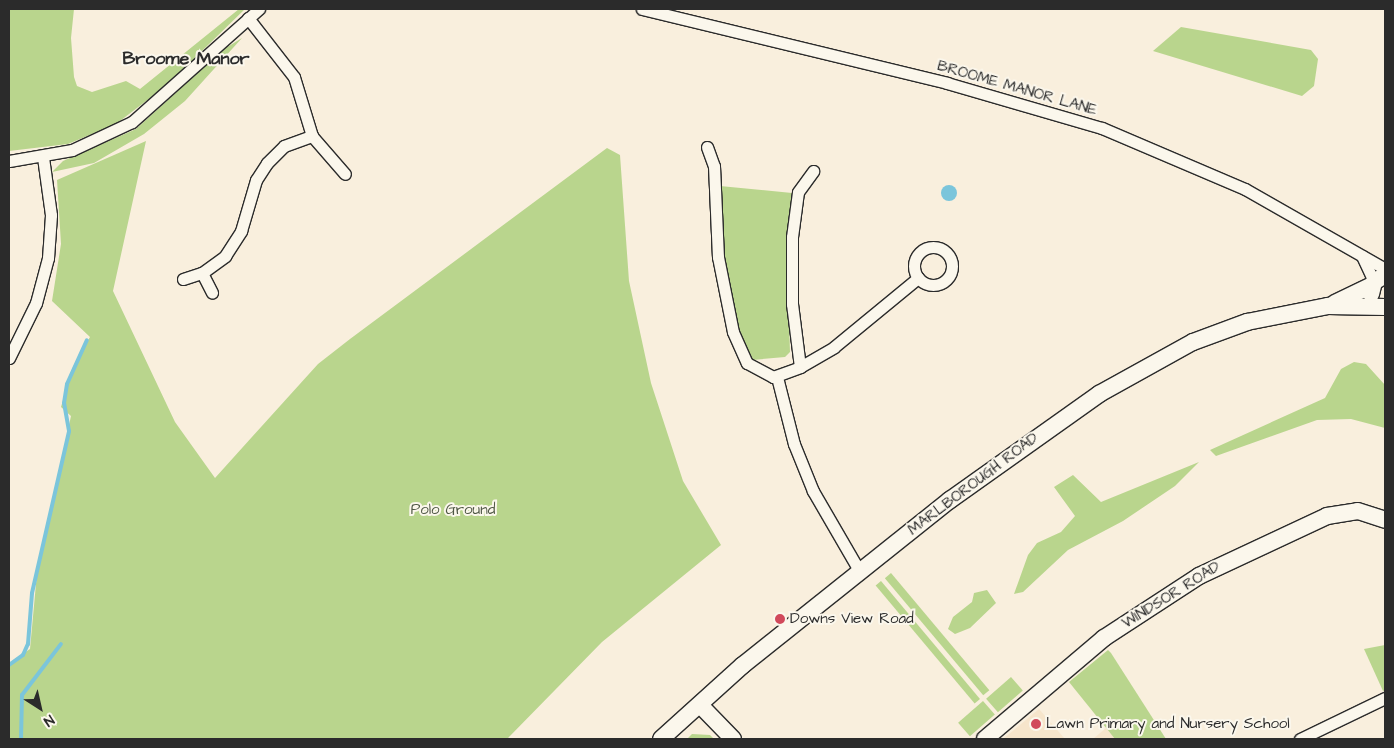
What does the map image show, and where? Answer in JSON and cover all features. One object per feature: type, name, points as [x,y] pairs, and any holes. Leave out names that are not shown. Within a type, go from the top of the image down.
[{"type":"main road","name":"MARLBOROUGH ROAD","points":[[1328,306],[1377,281]]},
{"type":"main road","points":[[1377,281],[1373,300],[1384,307]]},
{"type":"main road","name":"MARLBOROUGH ROAD","points":[[661,739],[701,706],[744,665],[1001,460],[1122,380],[1228,328],[1267,316],[1328,306],[1384,307]]},
{"type":"main road","name":"WINDSOR ROAD","points":[[985,739],[1104,638],[1199,576],[1327,516],[1358,511],[1385,520]]},
{"type":"main road","points":[[701,706],[733,739]]},
{"type":"street","points":[[9,161],[44,158],[96,142],[132,122],[259,9]]},
{"type":"street","name":"BROOME MANOR LANE","points":[[642,9],[947,83],[1102,128],[1245,189],[1385,269]]},
{"type":"street","points":[[248,18],[294,77],[312,136],[345,174]]},
{"type":"street","points":[[183,279],[202,273],[234,244],[267,163],[284,146],[312,136]]},
{"type":"street","points":[[706,147],[714,166],[718,257],[733,332],[747,363],[777,377],[800,367],[834,347],[918,278]]},
{"type":"street","points":[[9,358],[21,338],[48,258],[51,215],[44,158]]},
{"type":"street","points":[[800,367],[792,304],[792,237],[798,192],[812,170]]},
{"type":"street","points":[[1362,256],[1377,281]]},
{"type":"street","points":[[202,273],[212,293]]},
{"type":"street","points":[[9,333],[21,338]]},
{"type":"street","points":[[777,377],[794,444],[814,491],[860,572]]},
{"type":"street","points":[[1300,739],[1385,698]]},
{"type":"shaded area","name":"Lawn Primary and Nursery School","points":[[1039,709],[1065,739],[1003,739]]},
{"type":"shaded area","name":"Lawn Primary and Nursery School","points":[[1106,728],[1115,739],[1093,739]]},
{"type":"green space","points":[[9,9],[74,9],[71,38],[74,77],[77,86],[92,92],[126,81],[140,89],[239,9],[245,9],[167,85],[116,124],[68,144],[9,151]]},
{"type":"green space","points":[[1181,27],[1311,50],[1318,59],[1314,86],[1302,96],[1153,51]]},
{"type":"green space","points":[[242,38],[185,101],[144,134],[94,163],[52,172],[63,161],[136,129],[224,49]]},
{"type":"green space","name":"Polo Ground","points":[[146,141],[113,291],[175,422],[215,478],[318,364],[607,148],[620,155],[629,281],[651,383],[683,481],[721,545],[602,642],[507,739],[9,739],[9,663],[30,649],[37,573],[71,416],[61,407],[73,367],[90,337],[52,301],[61,244],[57,180]]},
{"type":"green space","points":[[720,186],[792,193],[787,262],[790,352],[785,357],[752,360],[740,345],[724,262]]},
{"type":"green space","points":[[1354,362],[1366,364],[1385,385],[1385,428],[1351,419],[1317,420],[1216,456],[1210,450],[1325,398],[1341,369]]},
{"type":"green space","points":[[1199,462],[1175,486],[1123,521],[1068,550],[1023,592],[1014,594],[1028,555],[1037,543],[1061,532],[1075,516],[1054,487],[1073,475],[1101,502]]},
{"type":"green space","points":[[891,573],[989,690],[983,695],[885,578]]},
{"type":"green space","points":[[881,581],[980,699],[975,703],[876,585]]},
{"type":"green space","points":[[987,590],[996,603],[970,628],[955,634],[948,629],[953,617],[972,602],[974,593]]},
{"type":"green space","points":[[1385,645],[1385,690],[1383,691],[1364,649]]},
{"type":"green space","points":[[1108,650],[1166,739],[1115,739],[1069,682]]},
{"type":"green space","points":[[1011,677],[1023,691],[998,712],[986,699]]},
{"type":"green space","points":[[983,701],[995,715],[970,736],[958,723]]},
{"type":"green space","points":[[692,734],[710,735],[714,739],[687,739]]},
{"type":"water","points":[[949,185],[957,193],[949,201],[941,193]]},
{"type":"waterway","points":[[9,665],[23,655],[28,644],[32,593],[69,431],[64,403],[67,384],[87,340]]},
{"type":"waterway","points":[[21,739],[22,695],[61,644]]},
{"type":"place","name":"Downs View Road","points":[[780,619]]},
{"type":"place","name":"Lawn Primary and Nursery School","points":[[1036,724]]},
{"type":"district","name":"Broome Manor","points":[[186,59]]}]
